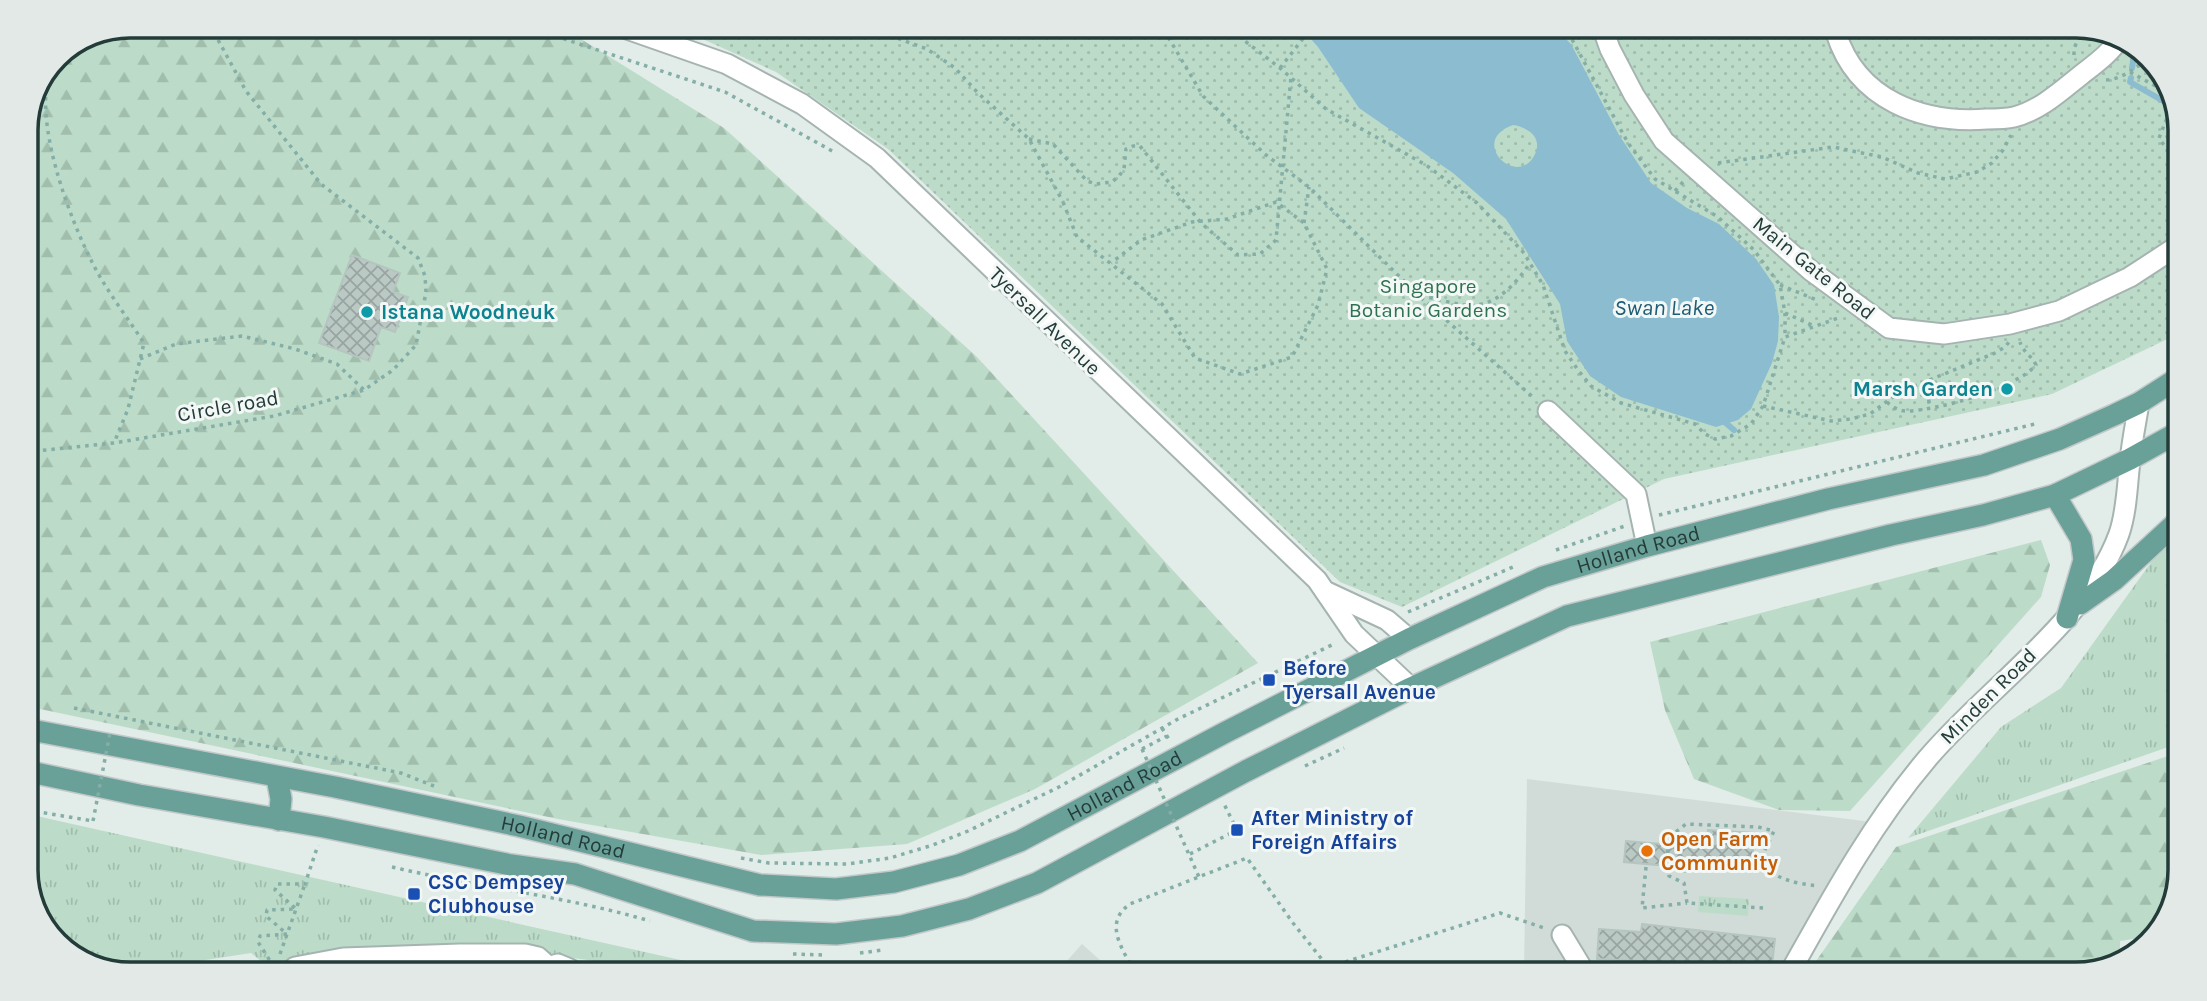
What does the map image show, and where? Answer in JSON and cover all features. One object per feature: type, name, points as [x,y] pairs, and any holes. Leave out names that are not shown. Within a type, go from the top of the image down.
[{"type":"main road","name":"Holland Road","points":[[39,732],[335,787],[519,826],[760,885],[835,889],[894,883],[959,866],[1020,841],[1409,639],[1543,577],[1647,546],[1828,499],[1984,465],[2060,439],[2139,403],[2168,384]]},
{"type":"main road","name":"Holland Road","points":[[39,774],[511,865],[575,874],[753,931],[836,934],[902,926],[970,909],[1037,883],[1215,787],[1411,688],[1567,616],[2055,495],[2168,438]]},
{"type":"main road","points":[[2055,495],[2081,538],[2084,560],[2073,611]]},
{"type":"main road","points":[[2073,611],[2114,580],[2168,529]]},
{"type":"main road","points":[[277,778],[281,799],[279,820]]},
{"type":"street","name":"Tyersall Avenue","points":[[655,39],[727,64],[802,104],[877,158],[1317,580],[1354,634],[1411,688]]},
{"type":"street","name":"Main Gate Road","points":[[1606,39],[1634,95],[1664,141],[1810,270],[1889,328],[1944,334],[2018,322],[2059,311],[2130,277],[2168,252]]},
{"type":"street","points":[[1838,39],[1842,53],[1866,84],[1892,102],[1918,113],[1963,121],[2013,118],[2038,108],[2112,47]]},
{"type":"street","name":"Minden Road","points":[[1796,962],[1870,834],[1925,761],[2073,611],[2104,565],[2119,534],[2125,508],[2139,403]]},
{"type":"street","points":[[1548,411],[1636,494],[1647,546]]},
{"type":"street","points":[[1326,592],[1387,620],[1409,639]]},
{"type":"street","points":[[1562,935],[1578,962]]},
{"type":"street","points":[[322,962],[343,958],[460,954],[525,954],[538,957],[542,962]]},
{"type":"path","name":"Circle road","points":[[39,451],[114,443],[275,416],[364,390],[393,370],[416,345],[426,292],[425,276],[418,258],[321,184],[246,91],[218,39]]},
{"type":"path","points":[[564,39],[725,92],[838,154]]},
{"type":"path","points":[[900,39],[927,49],[955,68],[978,93],[1029,139],[1063,202],[1077,236],[1162,304],[1195,358],[1240,374],[1292,357],[1318,305],[1327,269],[1304,223],[1276,202],[1227,219],[1192,222],[1141,240],[1111,263]]},
{"type":"path","points":[[1169,39],[1203,96],[1282,167],[1309,187],[1418,295],[1548,411]]},
{"type":"path","points":[[1242,39],[1326,109],[1426,165],[1477,204],[1524,253],[1530,263],[1543,285],[1565,351],[1591,386],[1621,403],[1695,425],[1715,439],[1731,436],[1751,424],[1763,406],[1785,337],[1785,313],[1780,285],[1792,290]]},
{"type":"path","points":[[1280,68],[1302,39]]},
{"type":"path","points":[[2130,72],[2157,87]]},
{"type":"path","points":[[1029,139],[1053,144],[1087,181],[1096,184],[1112,182],[1119,176],[1124,169],[1126,149],[1140,146],[1201,223],[1238,255],[1260,254],[1276,240],[1291,77]]},
{"type":"path","points":[[46,95],[47,122],[64,197],[92,264],[144,343],[128,410],[114,443]]},
{"type":"path","points":[[2167,117],[2159,138],[2168,149]]},
{"type":"path","points":[[1694,167],[1833,147],[1882,157],[1918,173],[1945,179],[1977,172],[1992,163],[2011,135],[2013,118]]},
{"type":"path","points":[[1304,223],[1309,187]]},
{"type":"path","points":[[1418,295],[1467,306],[1494,300],[1516,284],[1530,263]]},
{"type":"path","points":[[1785,337],[1843,316],[1855,304]]},
{"type":"path","points":[[1785,313],[1814,326]]},
{"type":"path","points":[[1763,406],[1831,421],[1870,414],[1898,393],[2005,347],[2018,322]]},
{"type":"path","points":[[1887,402],[1904,411],[1930,408],[1987,393],[2031,372],[2036,365],[2023,350],[2018,322]]},
{"type":"path","points":[[141,359],[176,344],[242,336],[295,349],[337,364],[364,390]]},
{"type":"path","points":[[1926,383],[1930,408]]},
{"type":"path","points":[[1547,554],[1642,519],[2045,422]]},
{"type":"path","points":[[1387,620],[1523,562]]},
{"type":"path","points":[[729,856],[769,863],[848,863],[890,858],[933,845],[1059,787],[1162,728],[1354,634]]},
{"type":"path","points":[[74,708],[401,773],[439,788]]},
{"type":"path","points":[[1162,728],[1167,736],[1142,749],[1199,877]]},
{"type":"path","points":[[39,812],[93,821],[110,733]]},
{"type":"path","points":[[1190,854],[1237,830],[1215,787]]},
{"type":"path","points":[[1686,903],[1685,883],[1669,876],[1667,839],[1686,824],[1758,827],[1774,831],[1758,864],[1778,878],[1791,883],[1822,886],[1815,897]]},
{"type":"path","points":[[277,962],[324,827]]},
{"type":"path","points":[[1166,835],[1179,829]]},
{"type":"path","points":[[1129,962],[1116,938],[1115,922],[1118,915],[1130,904],[1247,858],[1324,962]]},
{"type":"path","points":[[392,867],[449,880],[602,907],[661,924]]},
{"type":"path","points":[[1646,867],[1642,908],[1686,903],[1763,908]]},
{"type":"path","points":[[296,909],[275,890],[277,884],[305,884]]},
{"type":"path","points":[[287,934],[266,916],[267,910],[296,909]]},
{"type":"path","points":[[1351,962],[1500,913],[1562,935]]},
{"type":"path","points":[[272,962],[258,942],[260,936],[287,934]]},
{"type":"path","points":[[860,953],[887,949]]},
{"type":"path","points":[[784,953],[834,955]]},
{"type":"shaded area","points":[[1527,779],[1872,822],[1792,962],[1524,962]]},
{"type":"shaded area","points":[[1082,944],[1102,962],[1066,962]]},
{"type":"green space","points":[[119,39],[581,39],[724,128],[977,357],[1258,663],[1035,789],[907,844],[761,855],[558,819],[39,709],[39,125],[48,90],[70,61],[85,51],[101,43]]},
{"type":"green space","name":"Singapore Botanic Gardens","points":[[702,39],[2094,40],[2122,51],[2146,70],[2159,90],[2167,113],[2168,339],[2052,394],[1664,479],[1402,607],[1340,582],[888,149],[776,72]]},
{"type":"green space","points":[[2041,540],[2050,565],[2041,597],[1850,811],[1779,810],[1694,779],[1665,710],[1650,642]]},
{"type":"green space","points":[[2168,546],[2168,747],[1908,838],[2001,727],[2061,688],[2152,561]]},
{"type":"green space","points":[[2168,756],[2167,888],[2156,916],[2146,931],[2139,938],[2120,941],[2120,951],[2106,958],[2088,962],[1815,962],[1896,847]]},
{"type":"green space","points":[[39,817],[690,962],[596,962],[463,944],[342,952],[284,962],[262,962],[251,953],[192,962],[131,962],[113,961],[85,950],[61,931],[43,900],[39,876]]},
{"type":"green space","points":[[1699,896],[1749,899],[1748,916],[1698,912]]},
{"type":"water","name":"Swan Lake","points":[[1311,39],[1566,39],[1619,135],[1651,183],[1687,208],[1719,224],[1756,259],[1774,285],[1779,317],[1778,341],[1772,363],[1751,409],[1738,420],[1716,427],[1621,397],[1590,376],[1567,341],[1560,304],[1506,219],[1453,173],[1359,108]],"holes":[[[1513,125],[1528,131],[1535,138],[1537,148],[1527,164],[1518,167],[1508,165],[1500,159],[1495,151],[1495,141],[1500,132]]]},
{"type":"building","name":"Istana Woodneuk","points":[[352,255],[400,273],[393,292],[408,297],[395,332],[381,327],[369,361],[319,343]]},
{"type":"building","points":[[1708,830],[1754,833],[1752,872],[1701,868],[1701,872],[1680,872],[1680,867],[1624,862],[1626,841],[1675,845],[1707,844]]},
{"type":"building","points":[[1642,924],[1775,939],[1772,962],[1637,962],[1597,959],[1599,929],[1641,932]]},
{"type":"waterway","points":[[2132,68],[2133,59]]},
{"type":"waterway","points":[[2131,78],[2130,82],[2164,102]]},
{"type":"waterway","points":[[1721,419],[1734,430]]},
{"type":"place","name":"Istana Woodneuk","points":[[367,312]]},
{"type":"place","name":"Marsh Garden","points":[[2007,389]]},
{"type":"place","name":"Before Tyersall Avenue","points":[[1269,680]]},
{"type":"place","name":"After Ministry of Foreign Affairs","points":[[1237,830]]},
{"type":"place","name":"Open Farm Community","points":[[1647,851]]},
{"type":"place","name":"CSC Dempsey Clubhouse","points":[[414,894]]}]
